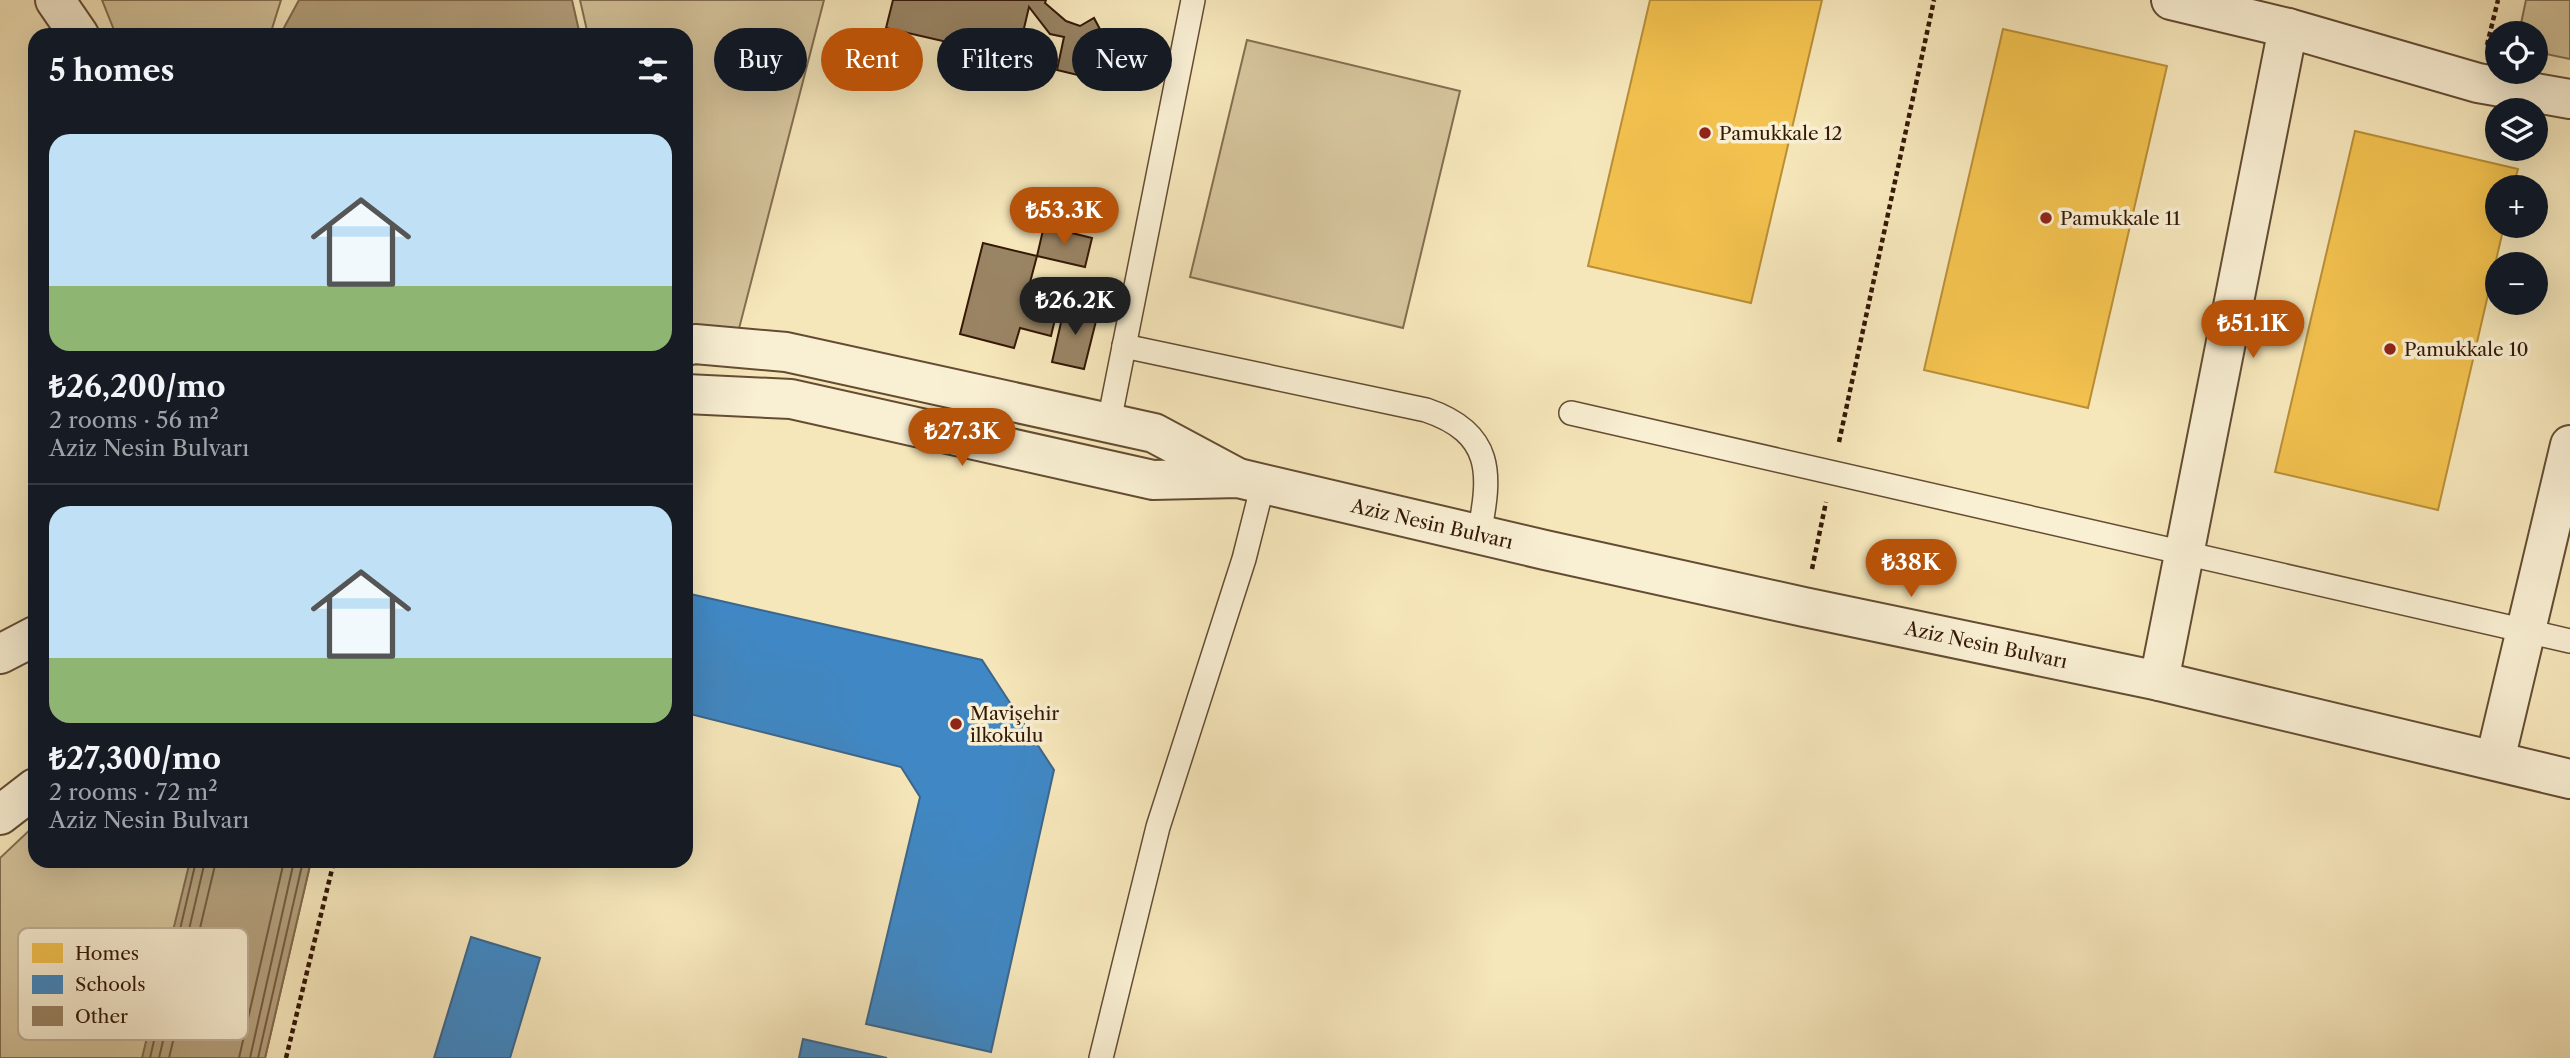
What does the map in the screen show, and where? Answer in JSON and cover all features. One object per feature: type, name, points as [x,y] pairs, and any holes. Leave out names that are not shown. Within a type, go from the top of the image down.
[{"type":"street","points":[[55,0],[74,28]]},
{"type":"street","points":[[2171,0],[2288,27],[2479,83],[2570,99]]},
{"type":"street","points":[[2159,681],[2288,27]]},
{"type":"street","name":"Aziz Nesin Bulvarı","points":[[693,344],[786,352],[1154,433],[1250,481]]},
{"type":"street","name":"Aziz Nesin Bulvarı","points":[[693,394],[790,399],[1153,480],[1250,481],[1804,607],[2159,681],[2570,779]]},
{"type":"street","points":[[2496,761],[2570,445]]},
{"type":"street","points":[[0,654],[28,640]]},
{"type":"street","points":[[0,815],[28,793]]},
{"type":"lane","points":[[1109,422],[1193,0]]},
{"type":"lane","points":[[1125,346],[1426,410],[1445,417],[1463,429],[1476,445],[1483,460],[1487,493],[1479,534]]},
{"type":"lane","points":[[1571,414],[2570,641]]},
{"type":"lane","points":[[1101,1058],[1158,827],[1244,559],[1250,481]]},
{"type":"path","points":[[1804,607],[1934,0]]},
{"type":"path","points":[[286,1058],[332,868]]},
{"type":"shaded area","points":[[102,0],[281,0],[272,28],[113,28]]},
{"type":"shaded area","points":[[580,0],[824,0],[807,66],[807,28],[714,28],[714,91],[800,91],[734,348],[693,356],[693,28],[586,28]]},
{"type":"shaded area","points":[[2526,0],[2570,0],[2570,59],[2548,54],[2548,21],[2522,21]]},
{"type":"shaded area","points":[[1247,40],[1460,91],[1403,328],[1190,277]]},
{"type":"shaded area","points":[[28,832],[28,868],[309,868],[265,1058],[0,1058],[0,858]]},
{"type":"water","points":[[299,0],[572,0],[578,28],[284,28]]},
{"type":"water","points":[[188,868],[309,868],[265,1058],[142,1058],[146,1040],[248,1040],[248,928],[174,928]]},
{"type":"building: Homes","name":"Pamukkale 12","points":[[1650,0],[1822,0],[1751,303],[1588,266]]},
{"type":"building: Homes","name":"Pamukkale 11","points":[[2003,29],[2167,66],[2088,408],[1924,370]]},
{"type":"building: Homes","name":"Pamukkale 10","points":[[2355,131],[2518,169],[2516,175],[2485,175],[2485,238],[2501,238],[2498,252],[2485,252],[2485,308],[2438,510],[2275,472]]},
{"type":"building: Schools","points":[[693,595],[982,660],[1054,770],[991,1052],[866,1024],[920,797],[901,767],[693,715]]},
{"type":"building: Schools","points":[[471,937],[540,958],[510,1058],[434,1058]]},
{"type":"building: Schools","points":[[803,1039],[887,1058],[799,1058]]},
{"type":"building: Other","points":[[893,0],[1046,0],[1045,3],[1066,21],[1080,26],[1094,18],[1099,28],[1072,28],[1072,74],[1058,70],[1064,37],[1058,36],[1058,28],[1045,28],[1029,7],[1024,28],[937,28],[937,40],[923,36],[923,28],[886,28]]},
{"type":"building: Other","points":[[1044,226],[1092,238],[1085,267],[1037,256]]},
{"type":"building: Other","points":[[983,243],[1037,256],[1028,290],[1060,298],[1051,336],[1020,328],[1014,348],[960,334]]},
{"type":"building: Other","points":[[1065,305],[1098,313],[1084,369],[1052,362]]},
{"type":"place","name":"Pamukkale 12","points":[[1705,133]]},
{"type":"place","name":"Pamukkale 11","points":[[2046,218]]},
{"type":"place","name":"Pamukkale 10","points":[[2390,349]]},
{"type":"place","name":"Mavişehir ilkokulu","points":[[956,724]]}]
